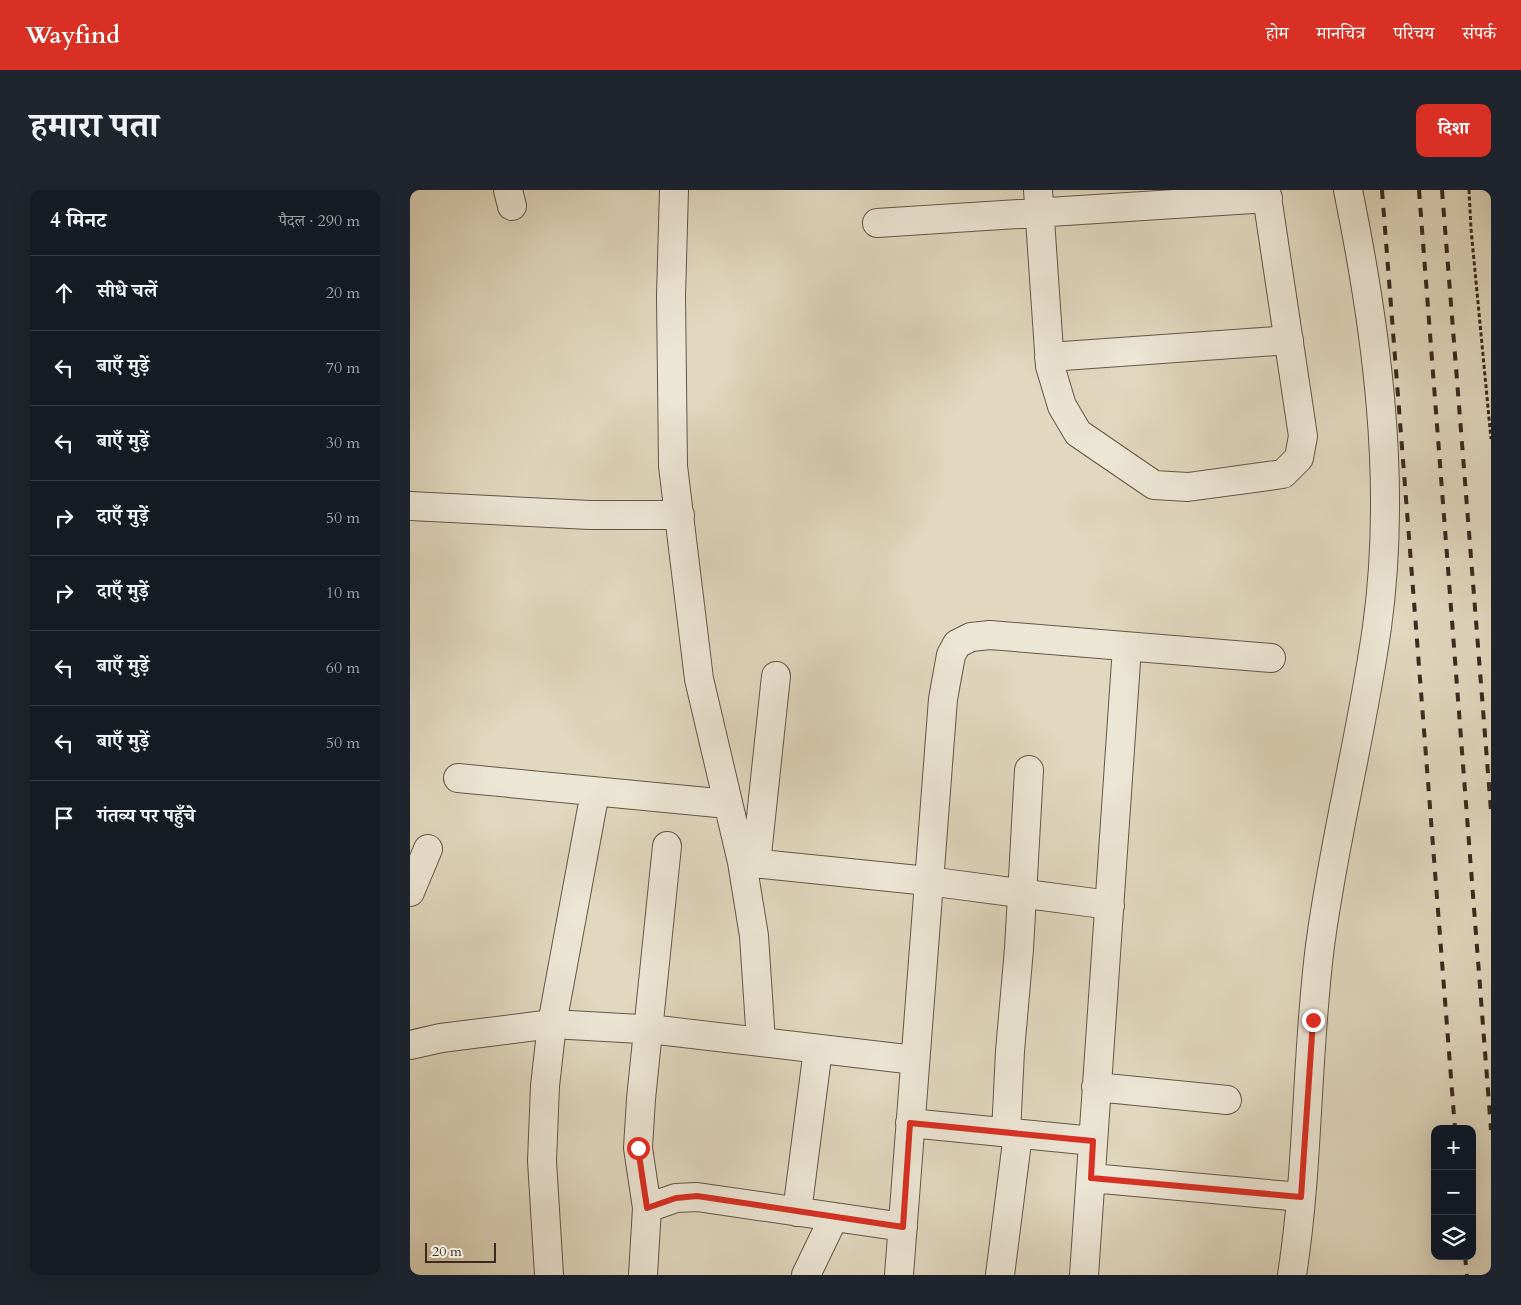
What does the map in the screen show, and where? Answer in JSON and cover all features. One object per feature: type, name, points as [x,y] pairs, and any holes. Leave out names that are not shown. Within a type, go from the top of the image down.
[{"type":"street","points":[[674,190],[671,378],[673,466],[699,679],[728,804],[749,863]]},
{"type":"street","points":[[1292,1275],[1299,1231],[1306,1106],[1320,946],[1377,626],[1383,564],[1386,476],[1378,379],[1357,232],[1348,190]]},
{"type":"street","points":[[877,223],[1038,202],[1267,194],[1303,436],[1299,458],[1282,474],[1188,487],[1154,485],[1078,433],[1062,406],[1049,357],[1038,202]]},
{"type":"street","points":[[1049,357],[1289,340]]},
{"type":"street","points":[[410,506],[590,515],[680,514]]},
{"type":"street","points":[[899,1275],[943,699],[951,655],[957,644],[971,637],[990,635],[1272,658]]},
{"type":"street","points":[[1084,1275],[1127,647]]},
{"type":"street","points":[[761,1042],[749,863],[776,676]]},
{"type":"street","points":[[1000,1275],[1012,1133],[1010,1051],[1029,770]]},
{"type":"street","points":[[458,778],[728,804]]},
{"type":"street","points":[[549,1275],[542,1161],[545,1086],[552,1024],[595,792]]},
{"type":"street","points":[[643,1275],[647,1208],[638,1148],[667,846]]},
{"type":"street","points":[[410,892],[428,849]]},
{"type":"street","points":[[749,863],[928,881],[1110,905]]},
{"type":"street","points":[[410,1045],[441,1038],[552,1024],[648,1030],[915,1060]]},
{"type":"street","points":[[797,1212],[818,1049]]},
{"type":"street","points":[[1096,1087],[1227,1100]]},
{"type":"street","points":[[910,1123],[1093,1141]]},
{"type":"street","points":[[1091,1178],[1301,1197]]},
{"type":"street","points":[[647,1208],[676,1198],[697,1196],[903,1227]]},
{"type":"street","points":[[806,1275],[834,1217]]},
{"type":"path","points":[[1469,190],[1471,230],[1491,439]]},
{"type":"railway","points":[[1382,190],[1455,1125]]},
{"type":"railway","points":[[1419,190],[1491,1130]]},
{"type":"railway","points":[[1442,190],[1491,811]]},
{"type":"railway","points":[[1465,1260],[1467,1275]]},
{"type":"route","points":[[638,1148],[647,1208],[676,1198],[697,1196],[903,1227],[910,1123],[1093,1141],[1091,1178],[1301,1197],[1313,1020]]}]
